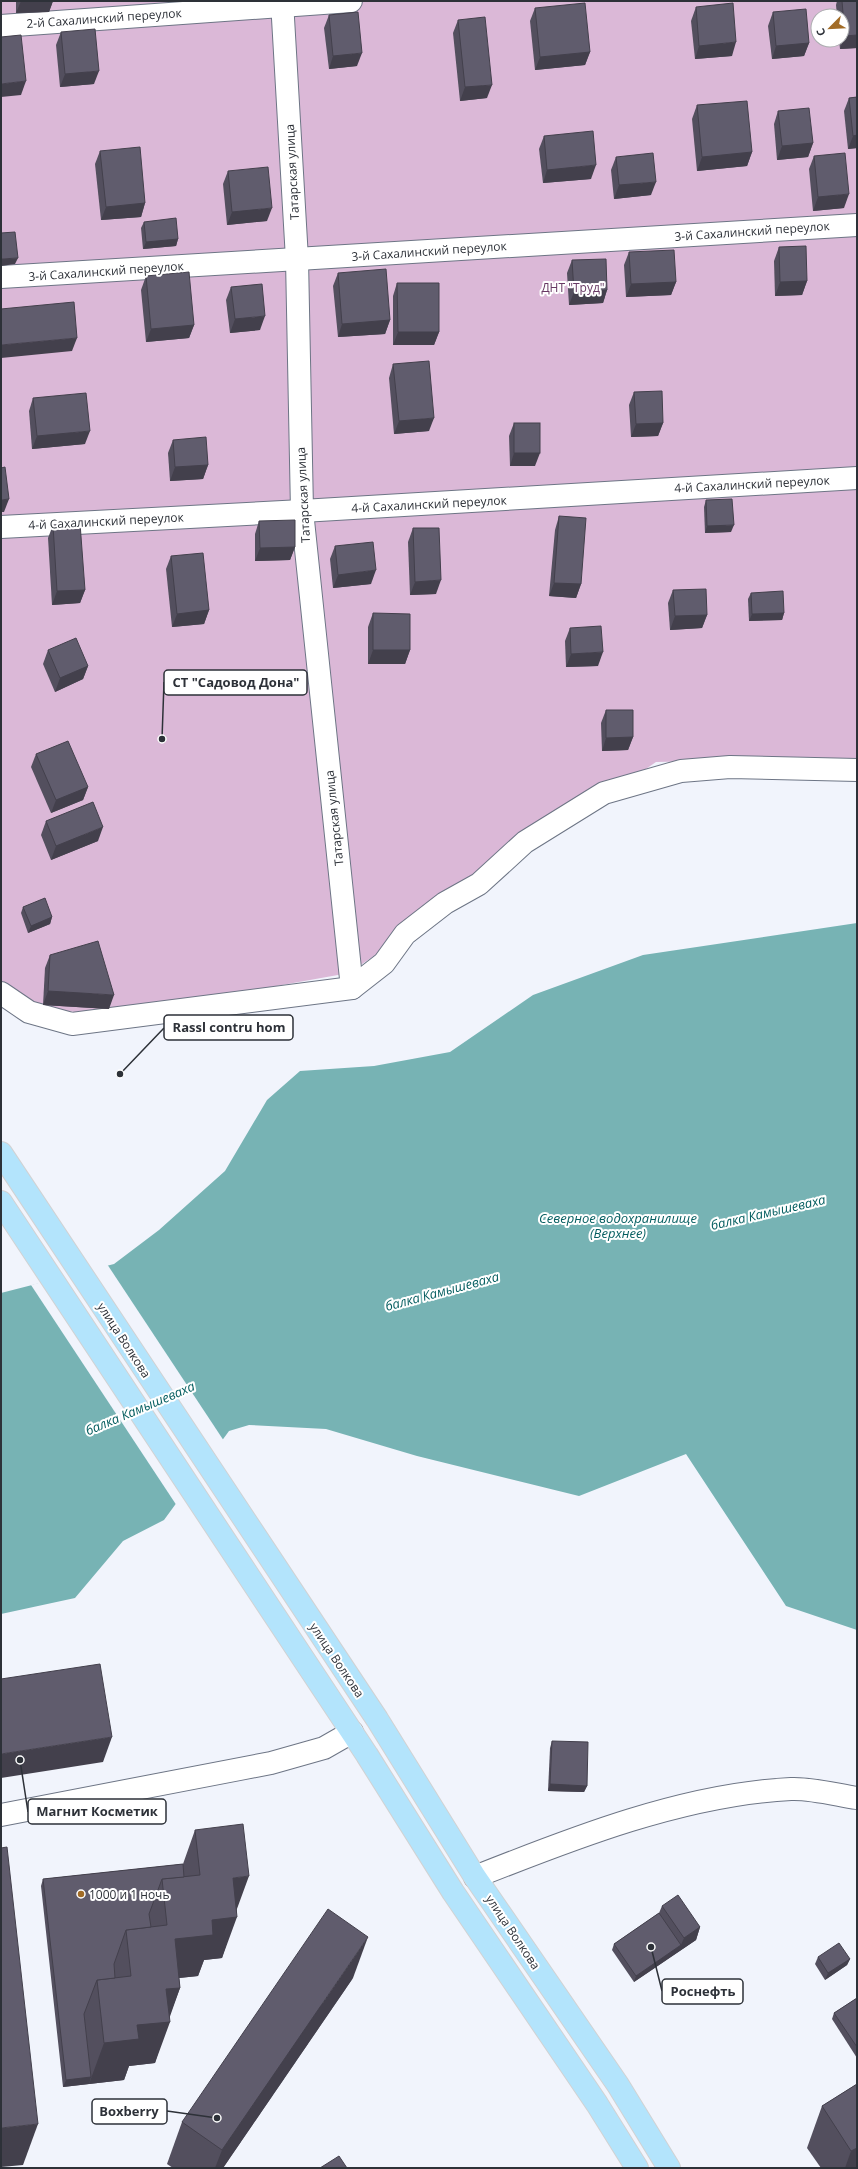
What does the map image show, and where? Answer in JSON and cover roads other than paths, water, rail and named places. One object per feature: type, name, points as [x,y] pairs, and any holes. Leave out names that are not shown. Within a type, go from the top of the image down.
[{"type":"main road","name":"улица Волкова","points":[[1,1153],[377,1719],[476,1877],[618,2086],[669,2168]]},
{"type":"main road","points":[[1,1202],[352,1732],[453,1892],[597,2104],[637,2168]]},
{"type":"street","name":"2-й Сахалинский переулок","points":[[1,26],[282,3],[351,1]]},
{"type":"street","name":"Татарская улица","points":[[282,3],[297,259],[302,511],[352,988]]},
{"type":"street","name":"3-й Сахалинский переулок","points":[[1,277],[857,224]]},
{"type":"street","name":"4-й Сахалинский переулок","points":[[1,527],[302,511],[857,478]]},
{"type":"street","points":[[1,993],[29,1012],[72,1024],[352,988],[384,963],[405,934],[439,907],[480,884],[525,842],[604,793],[681,771],[730,767],[857,770]]},
{"type":"street","points":[[1,1815],[271,1762],[324,1748],[352,1732]]},
{"type":"street","points":[[476,1877],[535,1854],[660,1812],[725,1796],[792,1789],[857,1798]]},
{"type":"water","name":"Северное водохранилище (Верхнее)","points":[[857,923],[857,1630],[786,1606],[686,1454],[579,1496],[417,1456],[326,1429],[249,1425],[229,1431],[164,1520],[123,1541],[75,1598],[1,1614],[1,1293],[114,1264],[159,1230],[225,1171],[267,1100],[300,1071],[374,1066],[450,1052],[533,995],[643,955]]},
{"type":"place","name":"СТ \"Садовод Дона\"","points":[[162,739]]},
{"type":"place","name":"Rassl contru hom","points":[[120,1074]]},
{"type":"place","name":"Магнит Косметик","points":[[20,1760]]},
{"type":"place","name":"1000 и 1 ночь","points":[[81,1894]]},
{"type":"place","name":"Роснефть","points":[[651,1947]]},
{"type":"place","name":"Boxberry","points":[[217,2118]]},
{"type":"park label","name":"ДНТ \"Труд\"","points":[[573,287]]},
{"type":"water label","name":"балка Камышеваха","points":[[768,1212]]},
{"type":"water label","name":"балка Камышеваха","points":[[442,1291]]},
{"type":"water label","name":"балка Камышеваха","points":[[140,1408]]}]
